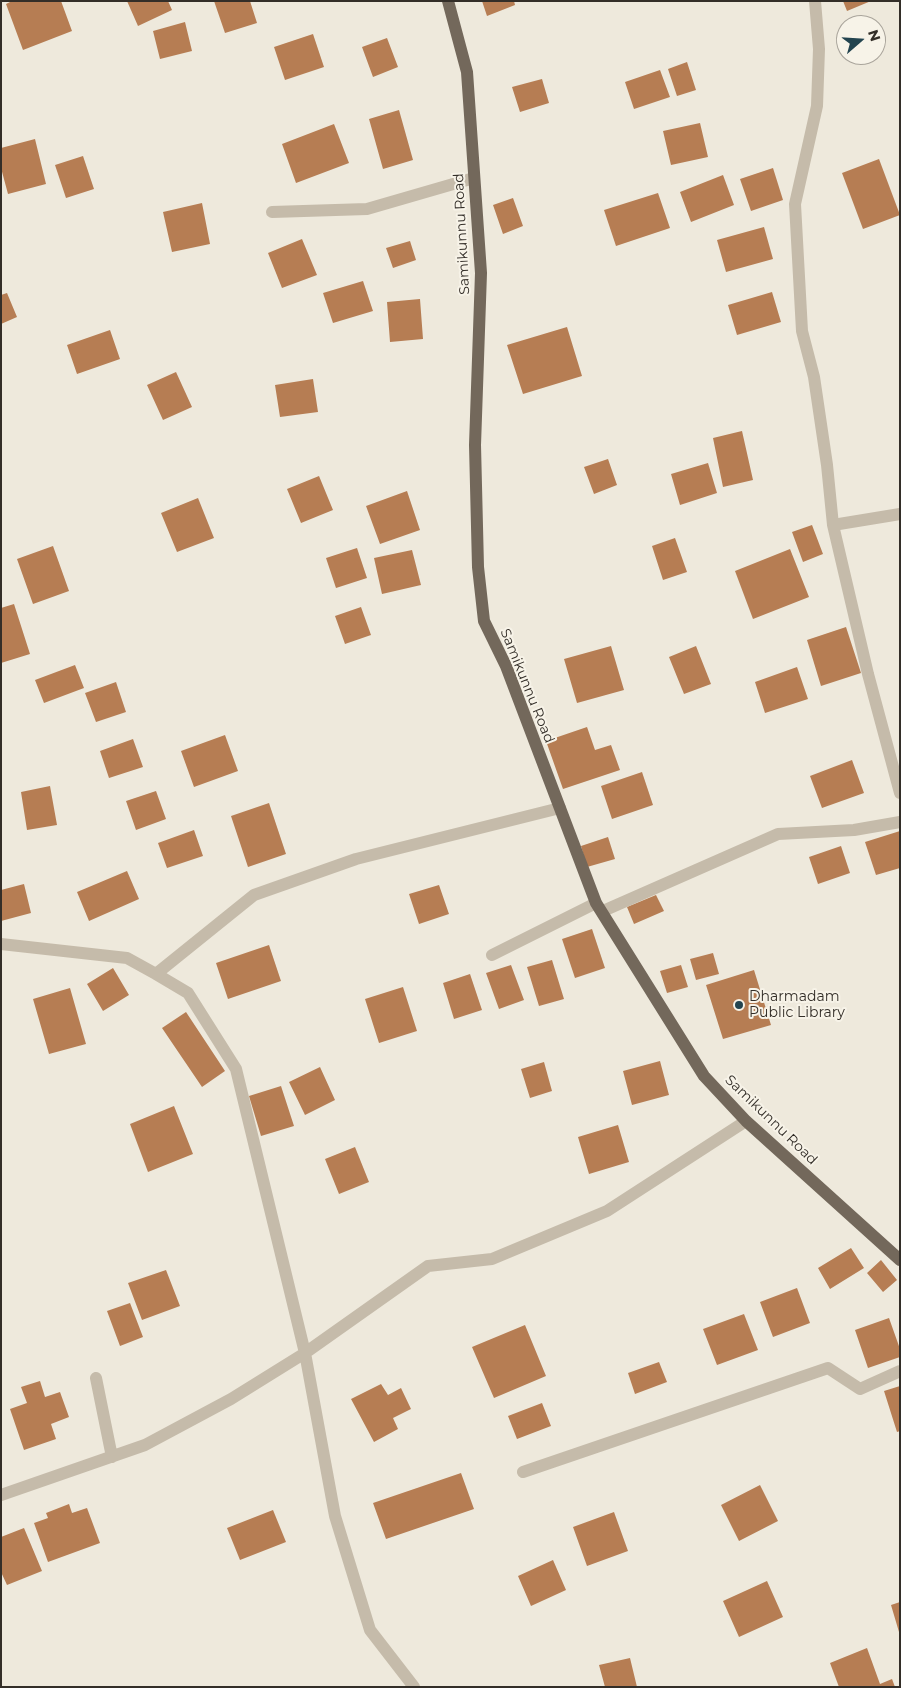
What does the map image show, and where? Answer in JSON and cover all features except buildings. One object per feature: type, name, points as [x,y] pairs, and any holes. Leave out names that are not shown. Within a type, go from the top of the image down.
[{"type":"main road","name":"Samikunnu Road","points":[[448,1],[467,72],[481,273],[475,445],[478,567],[484,621],[506,666],[600,907],[704,1076],[746,1121],[900,1260]]},
{"type":"street","points":[[815,1],[819,49],[817,106],[795,204],[802,331],[814,377],[827,465],[833,525],[868,674],[900,793]]},
{"type":"street","points":[[272,212],[367,209],[474,178]]},
{"type":"street","points":[[833,525],[900,514]]},
{"type":"street","points":[[156,974],[254,895],[356,859],[560,808]]},
{"type":"street","points":[[492,955],[600,907],[778,834],[854,830],[900,822]]},
{"type":"street","points":[[1,944],[127,958],[188,993],[236,1069],[305,1353],[336,1516],[370,1630],[414,1687]]},
{"type":"street","points":[[1,1495],[145,1445],[231,1399],[305,1353],[428,1266],[492,1259],[607,1211],[746,1121]]},
{"type":"street","points":[[523,1472],[828,1368],[860,1388],[900,1371]]},
{"type":"street","points":[[96,1378],[112,1456]]},
{"type":"place","name":"Dharmadam Public Library","points":[[739,1005]]}]
